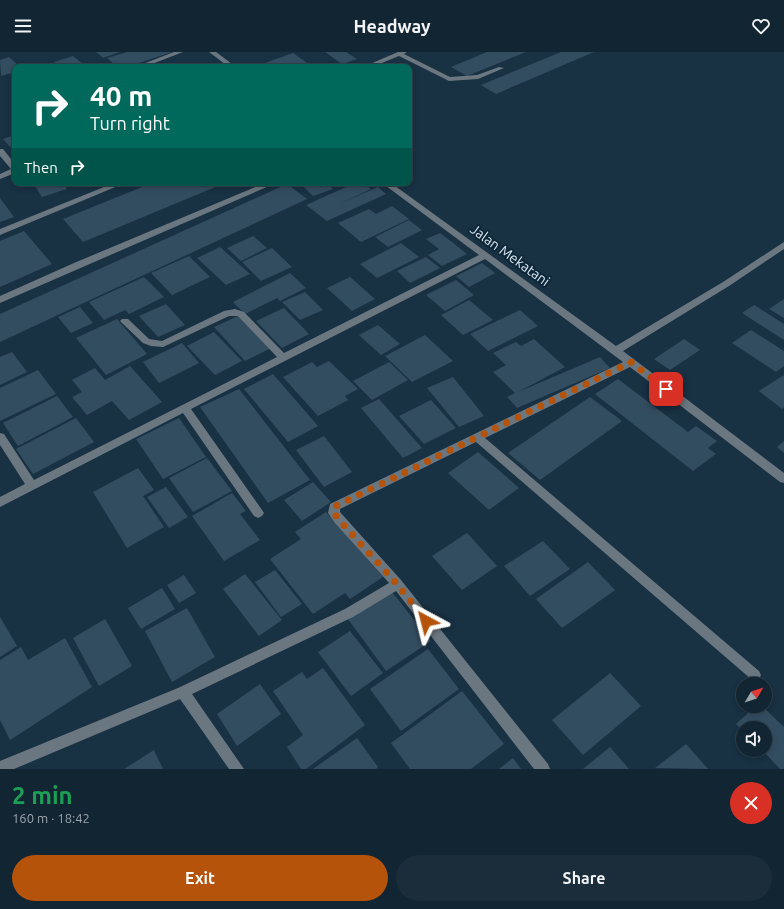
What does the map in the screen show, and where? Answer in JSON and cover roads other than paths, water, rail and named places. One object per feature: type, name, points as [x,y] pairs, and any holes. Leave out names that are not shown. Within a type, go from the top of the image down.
[{"type":"street","points":[[146,64],[180,52]]},
{"type":"street","points":[[212,52],[229,64]]},
{"type":"street","points":[[374,64],[402,53],[449,79],[478,77],[501,68]]},
{"type":"street","points":[[0,151],[12,166]]},
{"type":"street","points":[[0,176],[12,171]]},
{"type":"street","points":[[0,232],[114,186]]},
{"type":"street","points":[[0,300],[77,265],[265,186]]},
{"type":"street","name":"Jalan Mekatani","points":[[390,186],[631,362],[784,479]]},
{"type":"street","points":[[616,351],[726,284],[784,246]]},
{"type":"street","points":[[0,502],[486,255]]},
{"type":"street","points":[[125,321],[146,343],[154,345],[163,344],[227,313],[235,312],[241,314],[283,358]]},
{"type":"street","points":[[543,769],[397,584],[339,520],[334,513],[334,507],[631,362]]},
{"type":"street","points":[[185,408],[258,513]]},
{"type":"street","points":[[0,436],[32,486]]},
{"type":"street","points":[[478,438],[756,675]]},
{"type":"street","points":[[0,768],[183,692],[349,613],[397,584]]},
{"type":"street","points":[[183,692],[237,769]]}]
